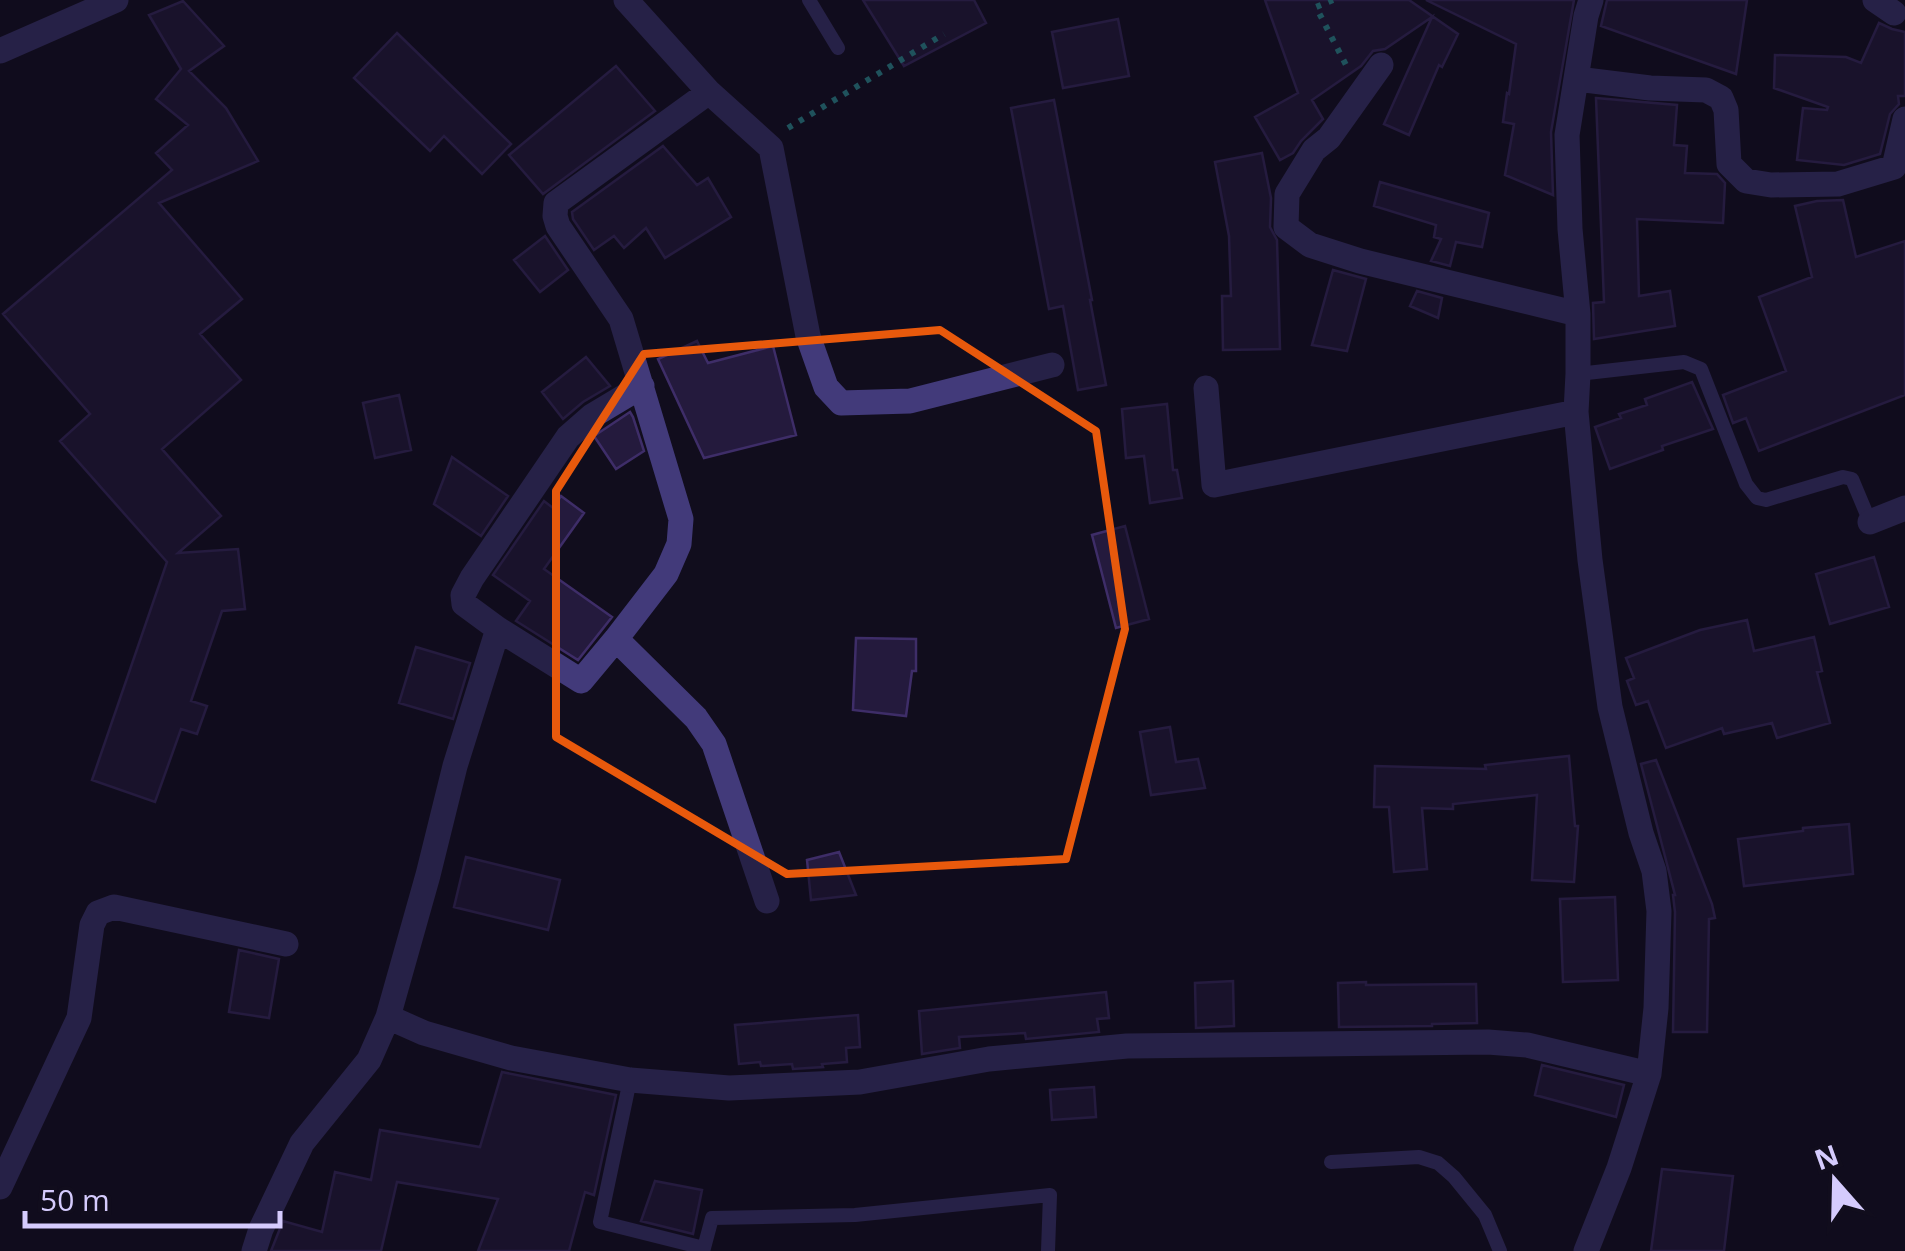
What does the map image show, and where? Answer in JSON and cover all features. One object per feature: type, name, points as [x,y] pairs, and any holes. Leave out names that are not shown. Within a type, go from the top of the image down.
[{"type":"street","points":[[0,51],[116,0]]},
{"type":"street","points":[[626,0],[709,92],[770,148],[808,336],[826,387],[841,403],[910,400],[1052,365]]},
{"type":"street","points":[[1586,1251],[1619,1168],[1649,1074],[1659,911],[1654,871],[1610,708],[1576,412],[1578,314],[1567,135],[1591,0]]},
{"type":"street","points":[[1382,64],[1328,138],[1314,150],[1287,194],[1286,227],[1310,245],[1360,261],[1578,314]]},
{"type":"street","points":[[1577,79],[1706,90],[1721,98],[1726,110],[1728,164],[1746,181],[1771,185],[1838,184],[1894,167],[1905,120]]},
{"type":"street","points":[[642,386],[592,416],[568,437],[463,594],[464,604],[581,681],[666,574],[679,544],[681,518],[642,386],[622,319],[558,226],[556,202],[709,92]]},
{"type":"street","points":[[1206,388],[1214,485],[1576,412]]},
{"type":"street","points":[[1870,522],[1905,508]]},
{"type":"street","points":[[254,1251],[302,1143],[369,1060],[388,1017],[454,766],[498,629]]},
{"type":"street","points":[[616,640],[696,718],[714,744],[767,901]]},
{"type":"street","points":[[0,1187],[80,1018],[92,925],[98,913],[114,907],[286,944]]},
{"type":"street","points":[[388,1017],[424,1033],[512,1058],[630,1080],[729,1088],[860,1082],[990,1058],[1128,1046],[1488,1042],[1527,1045],[1649,1074]]},
{"type":"lane","points":[[809,0],[838,48]]},
{"type":"lane","points":[[1578,374],[1684,362],[1700,369],[1746,484],[1757,498],[1766,500],[1843,477],[1852,479],[1870,522]]},
{"type":"lane","points":[[630,1080],[600,1222],[704,1248],[712,1218],[855,1215],[1050,1195],[1048,1251]]},
{"type":"lane","points":[[1331,1162],[1419,1157],[1438,1164],[1454,1177],[1485,1216],[1500,1251]]},
{"type":"path","points":[[1333,0],[1316,8],[1360,94]]},
{"type":"path","points":[[770,148],[785,130],[944,34]]},
{"type":"highlighted area","points":[[940,330],[1096,431],[1125,629],[1066,859],[787,874],[556,737],[556,491],[644,354]]},
{"type":"building","points":[[863,0],[974,0],[986,23],[904,66]]},
{"type":"building","points":[[1265,0],[1409,0],[1458,34],[1442,67],[1439,65],[1409,135],[1384,124],[1432,17],[1385,49],[1373,51],[1361,66],[1312,100],[1323,119],[1293,153],[1280,160],[1255,117],[1298,93]]},
{"type":"building","points":[[1426,0],[1574,0],[1551,132],[1553,195],[1505,175],[1514,124],[1503,122],[1516,44]]},
{"type":"building","points":[[1607,0],[1747,0],[1736,74],[1601,26]]},
{"type":"building","points":[[183,1],[224,46],[189,71],[226,108],[258,161],[159,203],[242,299],[200,334],[241,380],[162,449],[221,516],[178,553],[238,549],[245,609],[222,611],[191,701],[207,706],[197,734],[181,729],[155,802],[92,780],[167,562],[60,441],[90,414],[3,314],[172,170],[156,153],[188,125],[156,99],[181,69],[149,15]]},
{"type":"building","points":[[1118,19],[1129,76],[1063,88],[1052,32]]},
{"type":"building","points":[[1879,23],[1905,32],[1905,96],[1898,96],[1899,104],[1890,114],[1880,154],[1844,165],[1797,160],[1803,108],[1828,107],[1774,88],[1775,55],[1846,57],[1861,63]]},
{"type":"building","points":[[397,33],[511,144],[482,174],[444,136],[430,151],[354,78]]},
{"type":"building","points":[[616,66],[655,111],[543,194],[509,155]]},
{"type":"building","points":[[1596,98],[1677,105],[1674,145],[1687,146],[1685,173],[1717,174],[1725,183],[1723,223],[1637,219],[1639,296],[1670,291],[1675,326],[1594,339],[1593,303],[1604,302]]},
{"type":"building","points":[[1054,100],[1106,385],[1078,390],[1063,306],[1049,309],[1011,108]]},
{"type":"building","points":[[663,146],[697,185],[708,178],[731,217],[665,258],[646,228],[624,248],[614,236],[594,250],[572,212]]},
{"type":"building","points":[[1262,153],[1271,198],[1270,227],[1277,240],[1280,349],[1223,350],[1222,296],[1231,296],[1229,236],[1215,162]]},
{"type":"building","points":[[1380,182],[1489,213],[1482,247],[1456,242],[1450,266],[1431,261],[1441,239],[1434,237],[1436,225],[1374,206]]},
{"type":"building","points":[[1843,200],[1856,257],[1905,241],[1905,395],[1759,451],[1746,418],[1733,423],[1723,395],[1786,371],[1759,297],[1812,277],[1795,206]]},
{"type":"building","points":[[545,236],[568,270],[540,292],[514,260]]},
{"type":"building","points":[[1333,270],[1366,279],[1347,351],[1312,345]]},
{"type":"building","points":[[1417,291],[1442,298],[1438,318],[1410,306]]},
{"type":"building","points":[[697,341],[708,363],[773,346],[796,435],[704,458],[658,359]]},
{"type":"building","points":[[586,357],[610,386],[563,419],[542,392]]},
{"type":"building","points":[[1692,382],[1713,429],[1610,469],[1595,427],[1647,405],[1645,399]]},
{"type":"building","points":[[399,395],[411,450],[375,458],[363,403]]},
{"type":"building","points":[[1167,404],[1173,470],[1177,470],[1182,498],[1150,503],[1144,456],[1126,458],[1122,409]]},
{"type":"building","points":[[630,412],[644,451],[616,469],[594,436]]},
{"type":"building","points":[[452,457],[508,496],[481,536],[434,504]]},
{"type":"building","points":[[561,496],[584,513],[544,569],[612,617],[578,660],[516,621],[530,601],[493,575],[544,501],[553,508]]},
{"type":"building","points":[[1125,526],[1149,619],[1116,628],[1092,535]]},
{"type":"building","points":[[1874,557],[1889,607],[1830,624],[1816,574]]},
{"type":"building","points":[[1747,620],[1754,651],[1814,637],[1822,671],[1817,672],[1830,723],[1777,738],[1772,723],[1724,734],[1722,728],[1666,748],[1648,701],[1636,705],[1627,681],[1634,678],[1626,658],[1700,630]]},
{"type":"building","points":[[856,638],[916,639],[916,671],[912,671],[906,716],[853,710]]},
{"type":"building","points":[[416,647],[470,663],[453,719],[399,703]]},
{"type":"building","points":[[1170,727],[1176,762],[1198,759],[1205,788],[1151,795],[1140,732]]},
{"type":"building","points":[[1569,756],[1578,826],[1574,882],[1532,880],[1537,795],[1453,804],[1453,809],[1422,808],[1427,869],[1394,872],[1389,807],[1374,807],[1375,766],[1486,769],[1485,765]]},
{"type":"building","points":[[1656,760],[1715,918],[1709,919],[1707,1032],[1673,1032],[1675,895],[1641,764]]},
{"type":"building","points":[[1849,824],[1853,874],[1744,886],[1738,839]]},
{"type":"building","points":[[839,852],[856,895],[811,900],[807,860]]},
{"type":"building","points":[[466,857],[560,880],[548,930],[454,907]]},
{"type":"building","points":[[1615,897],[1618,980],[1563,982],[1560,899]]},
{"type":"building","points":[[239,950],[279,959],[269,1018],[229,1012]]},
{"type":"building","points":[[1233,981],[1234,1026],[1196,1028],[1195,983]]},
{"type":"building","points":[[1338,983],[1476,984],[1477,1023],[1339,1027]]},
{"type":"building","points":[[1106,992],[1109,1018],[1097,1019],[1099,1032],[1026,1039],[1025,1033],[959,1037],[960,1048],[922,1054],[919,1011]]},
{"type":"building","points":[[858,1015],[860,1047],[846,1048],[847,1062],[793,1069],[792,1064],[739,1064],[735,1025]]},
{"type":"building","points":[[1542,1065],[1624,1085],[1616,1117],[1535,1095]]},
{"type":"building","points":[[502,1072],[616,1095],[594,1195],[585,1192],[569,1251],[478,1251],[498,1199],[397,1182],[381,1251],[271,1251],[283,1221],[322,1232],[335,1172],[371,1180],[380,1130],[480,1147]]},
{"type":"building","points":[[1094,1087],[1096,1117],[1052,1120],[1050,1090]]},
{"type":"building","points":[[1662,1169],[1733,1176],[1724,1251],[1651,1251]]},
{"type":"building","points":[[655,1181],[702,1190],[693,1234],[641,1221]]}]
